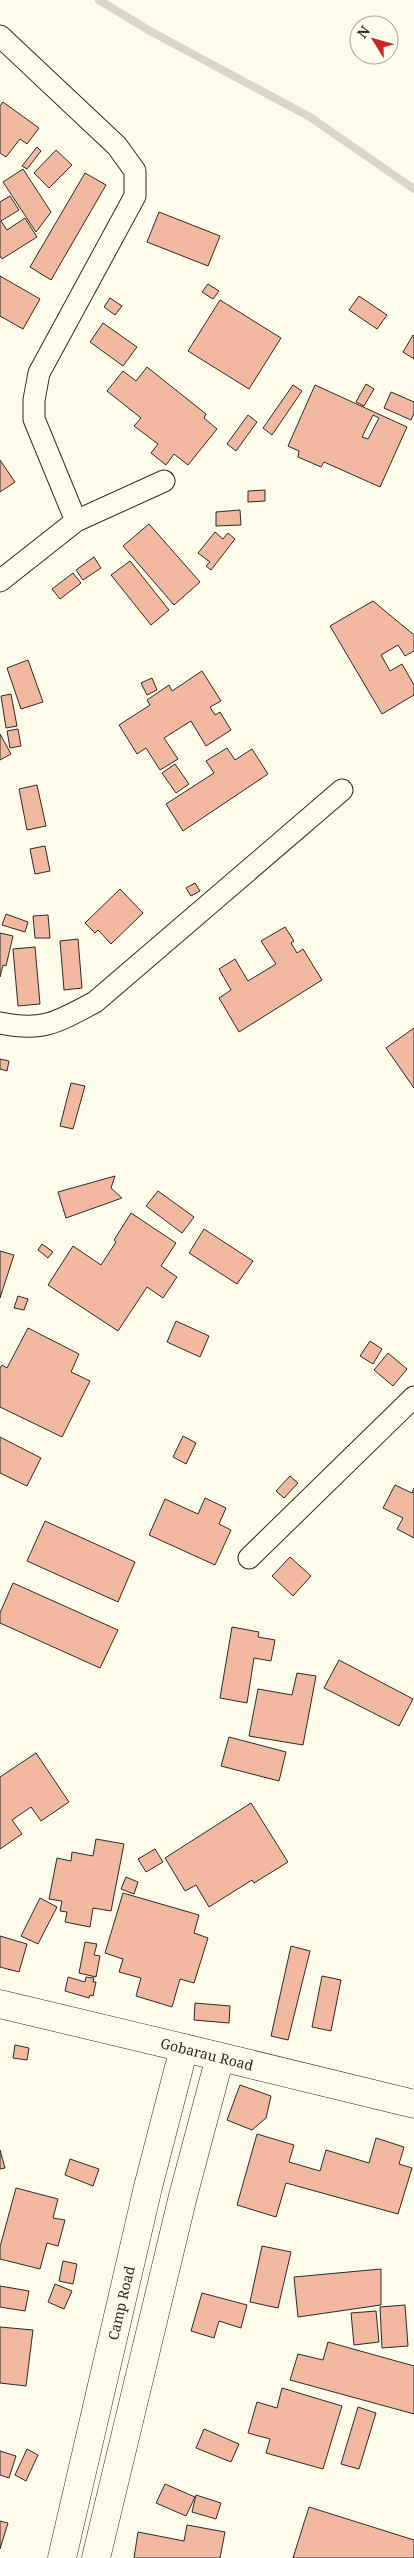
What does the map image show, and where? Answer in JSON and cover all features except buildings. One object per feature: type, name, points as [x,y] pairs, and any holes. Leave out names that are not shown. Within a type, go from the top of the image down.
[{"type":"main road","name":"Gobarau Road","points":[[0,2004],[414,2104]]},
{"type":"main road","name":"Camp Road","points":[[62,2558],[148,2187],[184,2048]]},
{"type":"main road","points":[[96,2558],[183,2196],[220,2057]]},
{"type":"main road","points":[[148,2187],[183,2196]]},
{"type":"street","points":[[0,36],[117,146],[135,171],[135,196],[39,373],[34,400],[34,419],[76,521]]},
{"type":"street","points":[[0,581],[76,521],[164,481]]},
{"type":"street","points":[[0,1022],[25,1028],[54,1024],[95,1002],[342,790]]},
{"type":"street","points":[[249,1558],[414,1397]]},
{"type":"waterway","points":[[99,0],[150,31],[310,117],[414,189]]}]
